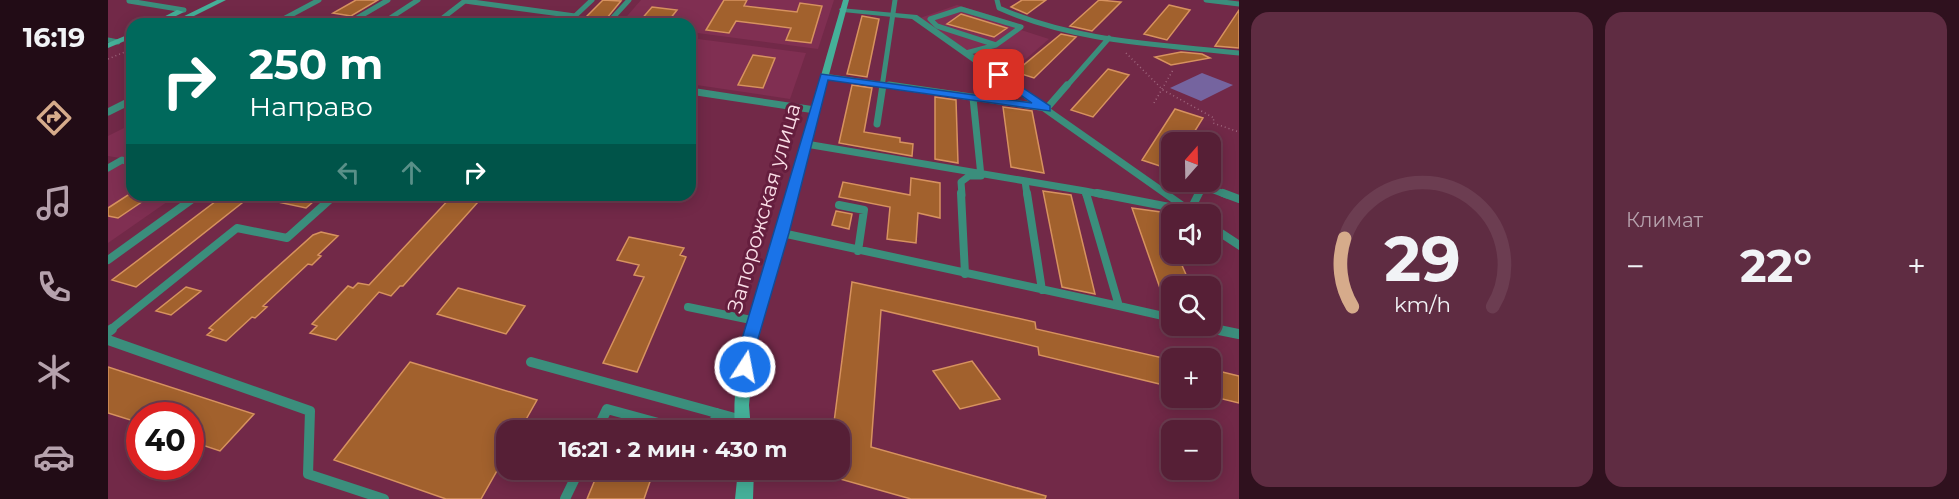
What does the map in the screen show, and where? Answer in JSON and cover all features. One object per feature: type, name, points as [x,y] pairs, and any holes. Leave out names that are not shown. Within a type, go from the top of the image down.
[{"type":"street","points":[[167,18],[205,0]]},
{"type":"street","points":[[185,18],[223,0]]},
{"type":"street","points":[[844,5],[914,17],[1047,108],[1180,204]]},
{"type":"street","name":"Запорожская улица","points":[[742,420],[740,404],[747,349],[782,233],[844,5]]},
{"type":"street","points":[[108,46],[126,38]]},
{"type":"street","points":[[108,54],[126,46]]},
{"type":"street","points":[[1221,233],[1239,246]]},
{"type":"street","points":[[744,499],[745,480]]},
{"type":"lane","points":[[132,0],[129,1],[184,10]]},
{"type":"lane","points":[[285,18],[319,0]]},
{"type":"lane","points":[[357,18],[388,0]]},
{"type":"lane","points":[[390,18],[418,0]]},
{"type":"lane","points":[[443,18],[466,0],[575,16],[592,0]]},
{"type":"lane","points":[[612,18],[629,0]]},
{"type":"lane","points":[[877,124],[895,0]]},
{"type":"lane","points":[[997,0],[999,8],[1038,26],[1109,38],[1239,53]]},
{"type":"lane","points":[[1206,0],[1239,4]]},
{"type":"lane","points":[[966,53],[990,50],[997,45],[1021,27],[961,9],[930,19],[937,26],[997,45]]},
{"type":"lane","points":[[824,76],[1047,108],[1109,38]]},
{"type":"lane","points":[[108,40],[118,42]]},
{"type":"lane","points":[[696,92],[815,110]]},
{"type":"lane","points":[[973,98],[980,174]]},
{"type":"lane","points":[[108,112],[126,102]]},
{"type":"lane","points":[[806,144],[1085,190],[1161,206]]},
{"type":"lane","points":[[108,168],[122,160],[126,161]]},
{"type":"lane","points":[[965,274],[961,182],[969,176],[981,176],[980,174]]},
{"type":"lane","points":[[1025,181],[1042,290]]},
{"type":"lane","points":[[1196,204],[1203,186],[1239,199]]},
{"type":"lane","points":[[1085,190],[1119,306]]},
{"type":"lane","points":[[108,260],[190,201]]},
{"type":"lane","points":[[108,332],[237,228],[287,238],[328,201]]},
{"type":"lane","points":[[839,205],[864,210],[858,251]]},
{"type":"lane","points":[[782,233],[1161,316]]},
{"type":"lane","points":[[688,307],[756,321]]},
{"type":"lane","points":[[1221,330],[1239,334]]},
{"type":"lane","points":[[108,340],[310,411],[308,474],[384,499]]},
{"type":"lane","points":[[531,362],[717,413],[732,420]]},
{"type":"lane","points":[[602,420],[607,409],[647,420]]},
{"type":"lane","points":[[715,420],[717,413]]},
{"type":"lane","points":[[566,499],[575,480]]},
{"type":"path","points":[[108,59],[126,52]]},
{"type":"path","points":[[1126,53],[1163,90],[1214,118],[1213,123],[1239,132]]},
{"type":"path","points":[[1154,103],[1173,70]]},
{"type":"shaded area","points":[[641,0],[834,0],[818,49],[696,33],[696,18],[625,18]]},
{"type":"shaded area","points":[[957,5],[1025,26],[1021,30],[1049,39],[1013,70],[989,65],[920,18]]},
{"type":"shaded area","points":[[696,39],[806,53],[790,99],[696,85]]},
{"type":"shaded area","points":[[1202,73],[1233,85],[1201,101],[1170,88]]},
{"type":"shaded area","points":[[126,127],[126,201],[168,201],[108,243],[108,166],[120,158],[108,156],[108,136]]},
{"type":"building","points":[[356,0],[378,0],[351,16],[333,13]]},
{"type":"building","points":[[603,0],[621,1],[607,18],[585,18]]},
{"type":"building","points":[[724,0],[747,0],[744,6],[797,12],[800,3],[822,6],[811,43],[786,40],[791,28],[736,21],[729,33],[706,30]]},
{"type":"building","points":[[1022,0],[1046,0],[1027,14],[1011,7]]},
{"type":"building","points":[[1099,0],[1121,2],[1092,31],[1070,26]]},
{"type":"building","points":[[1169,5],[1190,10],[1167,40],[1144,34]]},
{"type":"building","points":[[652,7],[677,10],[671,18],[642,18]]},
{"type":"building","points":[[1239,10],[1239,48],[1215,46]]},
{"type":"building","points":[[961,14],[1007,28],[994,37],[947,24]]},
{"type":"building","points":[[862,16],[879,19],[867,77],[847,74]]},
{"type":"building","points":[[1061,34],[1076,37],[1034,78],[1015,72]]},
{"type":"building","points":[[1181,52],[1202,54],[1210,58],[1171,65],[1155,57]]},
{"type":"building","points":[[753,55],[775,58],[763,88],[738,85]]},
{"type":"building","points":[[1108,69],[1129,75],[1093,117],[1071,110]]},
{"type":"building","points":[[852,85],[872,88],[864,132],[900,138],[900,142],[913,144],[912,156],[839,143]]},
{"type":"building","points":[[935,97],[956,100],[958,163],[935,159]]},
{"type":"building","points":[[1003,107],[1032,111],[1044,173],[1011,167]]},
{"type":"building","points":[[1175,109],[1203,118],[1194,132],[1161,132],[1161,166],[1142,160]]},
{"type":"building","points":[[911,178],[940,183],[940,218],[918,213],[916,243],[887,239],[890,207],[839,197],[843,182],[910,195]]},
{"type":"building","points":[[1043,191],[1071,195],[1095,294],[1062,287]]},
{"type":"building","points":[[126,196],[126,201],[143,201],[118,218],[108,216],[108,208]]},
{"type":"building","points":[[216,201],[244,201],[136,287],[112,280]]},
{"type":"building","points":[[273,201],[314,201],[306,208]]},
{"type":"building","points":[[447,201],[478,202],[403,286],[400,286],[391,296],[379,292],[336,340],[310,333],[317,326],[312,324],[348,286],[353,288],[358,283],[369,285]]},
{"type":"building","points":[[1132,208],[1161,212],[1161,264],[1181,264],[1187,276],[1161,276],[1161,291]]},
{"type":"building","points":[[836,211],[852,214],[849,229],[832,225]]},
{"type":"building","points":[[321,232],[338,236],[318,255],[321,256],[312,265],[308,264],[263,306],[267,307],[255,318],[252,317],[226,341],[207,335],[213,330],[209,328],[313,235]]},
{"type":"building","points":[[629,237],[684,248],[680,255],[686,257],[637,372],[603,363],[644,277],[634,275],[639,265],[617,260]]},
{"type":"building","points":[[852,282],[1035,322],[1036,329],[1161,357],[1161,384],[1039,355],[1038,347],[881,310],[871,447],[1046,496],[1045,499],[911,499],[844,480],[850,480],[850,420],[834,420]]},
{"type":"building","points":[[186,287],[201,291],[171,315],[156,311]]},
{"type":"building","points":[[458,288],[525,306],[506,334],[437,314]]},
{"type":"building","points":[[972,361],[1000,399],[960,409],[933,371]]},
{"type":"building","points":[[410,362],[537,400],[526,420],[496,420],[496,472],[481,499],[446,499],[334,460]]},
{"type":"building","points":[[108,367],[254,414],[220,451],[204,446],[204,402],[126,402],[126,419],[108,413]]},
{"type":"building","points":[[1221,372],[1239,376],[1239,403],[1221,399]]},
{"type":"building","points":[[595,480],[651,480],[644,499],[587,499]]},
{"type":"route","points":[[745,367],[747,349],[782,233],[824,76],[1047,108],[999,75]]}]
